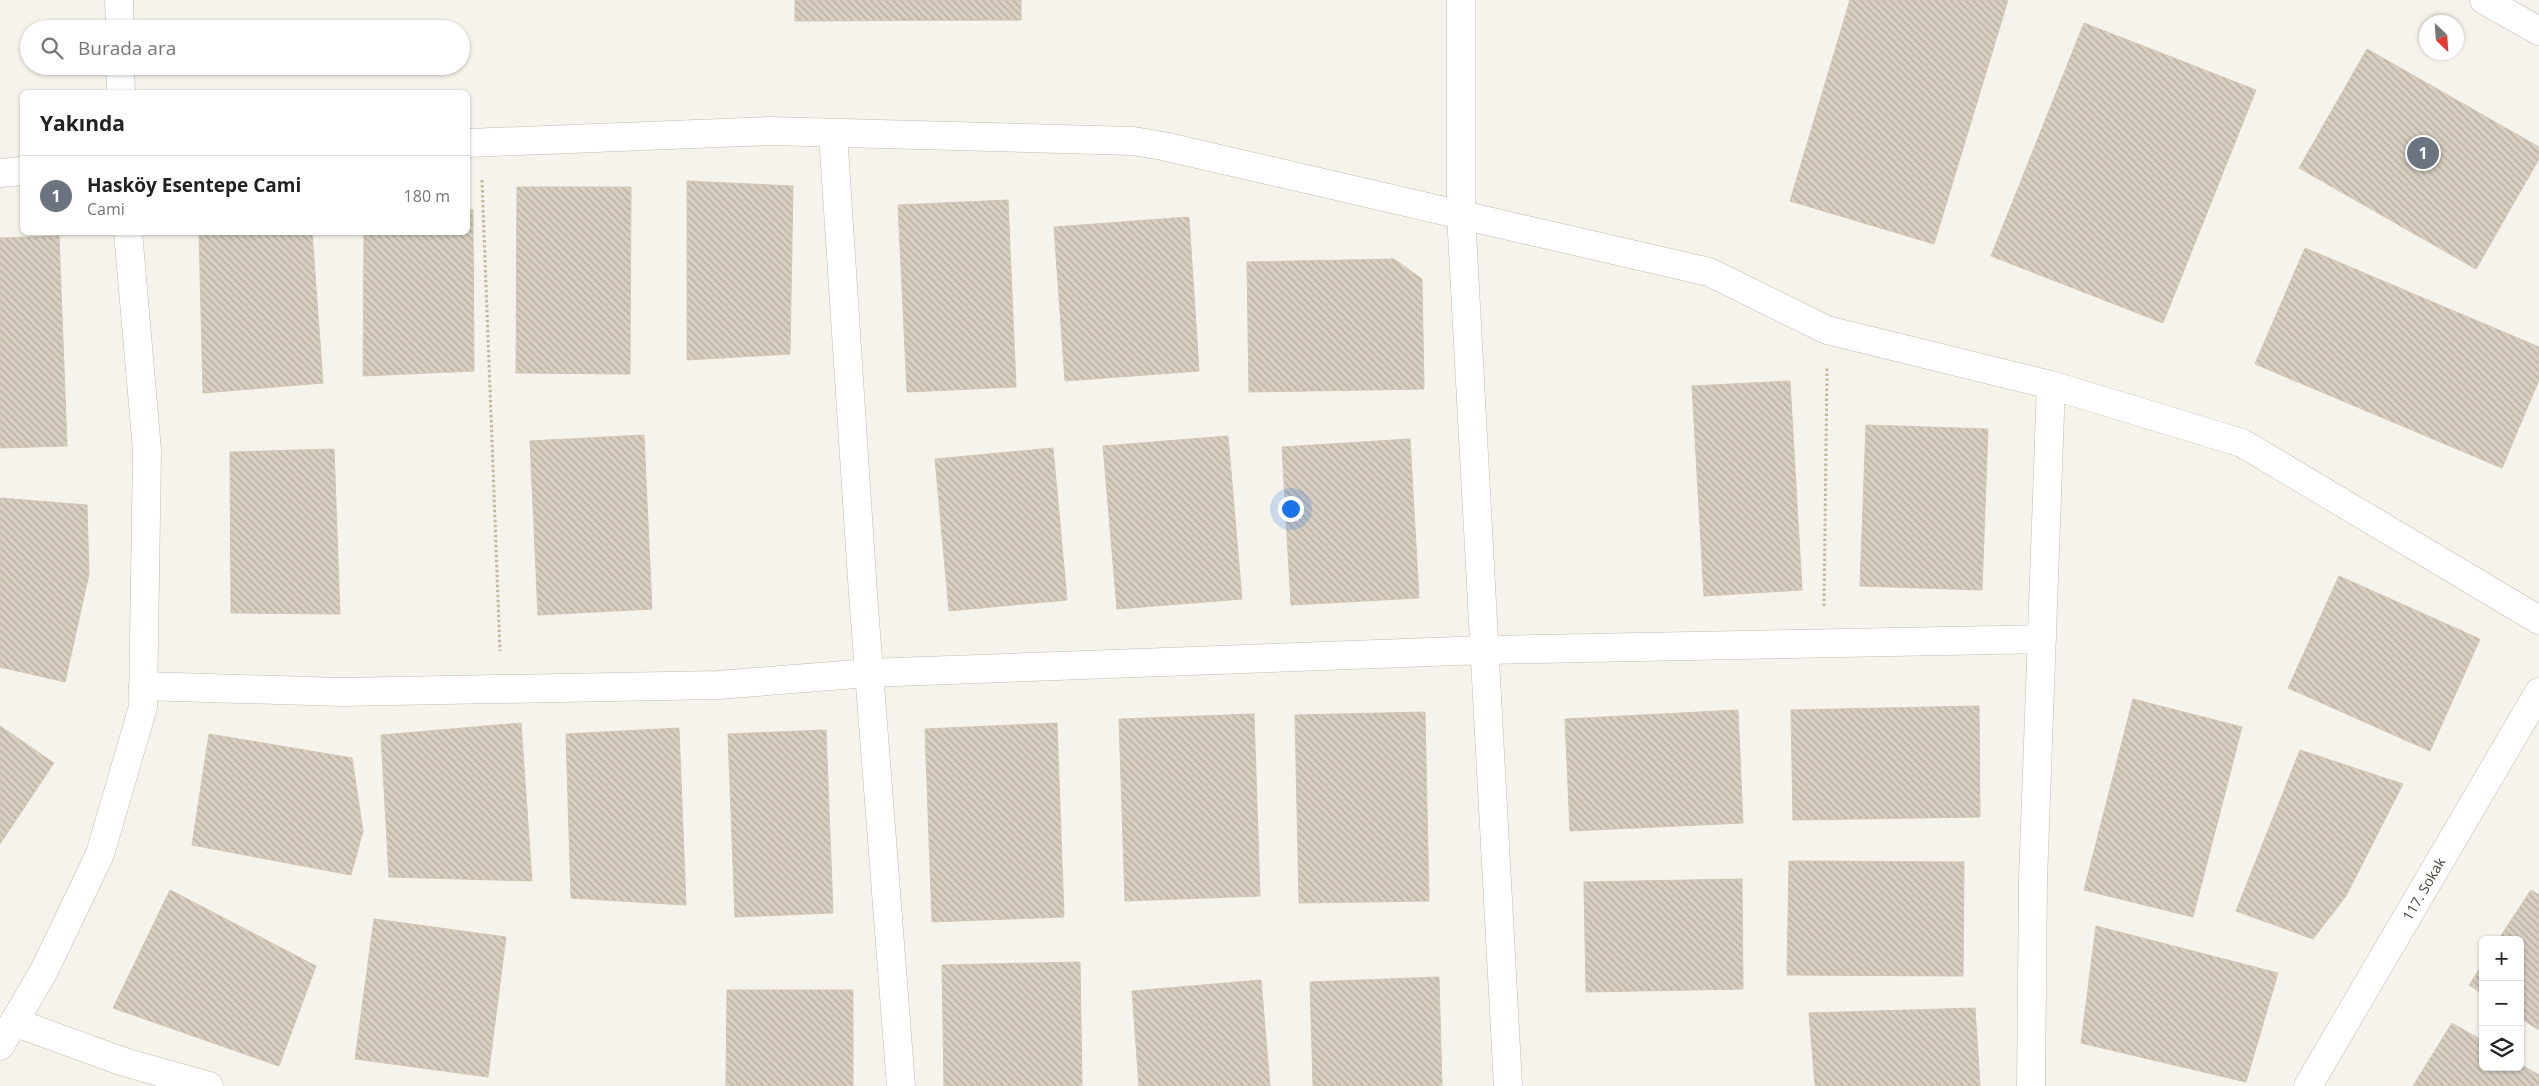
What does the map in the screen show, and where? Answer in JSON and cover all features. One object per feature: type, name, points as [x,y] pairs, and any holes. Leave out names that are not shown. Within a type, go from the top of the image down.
[{"type":"street","points":[[119,0],[120,20]]},
{"type":"street","points":[[1462,0],[1461,214],[1508,1086]]},
{"type":"street","points":[[2484,0],[2539,31]]},
{"type":"street","points":[[120,75],[121,90]]},
{"type":"street","points":[[474,143],[769,131],[1133,141],[1163,146],[1461,214],[1709,272],[1827,330],[2051,386],[2242,443],[2539,620]]},
{"type":"street","points":[[833,133],[869,673],[902,1086]]},
{"type":"street","points":[[0,173],[20,171]]},
{"type":"street","points":[[0,1046],[44,971],[100,854],[143,706],[146,450],[128,235]]},
{"type":"street","points":[[2031,1086],[2033,882],[2051,386]]},
{"type":"street","points":[[144,686],[341,692],[718,685],[869,673],[1485,650],[2042,639]]},
{"type":"street","name":"117. Sokak","points":[[2308,1086],[2539,692]]},
{"type":"street","points":[[14,1022],[124,1062],[209,1086]]},
{"type":"path","points":[[474,143],[502,689]]},
{"type":"path","points":[[1824,643],[1827,330]]},
{"type":"building","points":[[795,0],[1021,0],[1021,20],[795,21]]},
{"type":"building","points":[[1850,0],[2008,0],[1934,244],[1790,201]]},
{"type":"building","points":[[2084,23],[2256,90],[2163,323],[1991,256]]},
{"type":"building","points":[[2367,49],[2539,147],[2539,159],[2476,269],[2299,168]]},
{"type":"building","points":[[687,181],[793,186],[790,354],[687,360]]},
{"type":"building","points":[[517,187],[631,187],[630,374],[516,373]]},
{"type":"building","points":[[1008,200],[1016,387],[907,392],[898,205]]},
{"type":"building","points":[[470,210],[473,210],[474,371],[363,376],[364,235],[470,235]]},
{"type":"building","points":[[1189,217],[1199,371],[1065,381],[1054,227]]},
{"type":"building","points":[[199,235],[312,235],[323,383],[203,393]]},
{"type":"building","points":[[59,236],[67,446],[0,448],[0,238]]},
{"type":"building","points":[[2305,248],[2539,347],[2539,380],[2502,468],[2255,364]]},
{"type":"building","points":[[1394,259],[1422,279],[1424,389],[1249,392],[1247,262]]},
{"type":"building","points":[[1790,381],[1802,590],[1704,596],[1692,386]]},
{"type":"building","points":[[1866,425],[1988,429],[1982,590],[1860,586]]},
{"type":"building","points":[[644,435],[652,609],[538,615],[530,441]]},
{"type":"building","points":[[1228,436],[1242,599],[1117,609],[1103,446]]},
{"type":"building","points":[[1410,439],[1419,598],[1291,605],[1282,447]]},
{"type":"building","points":[[1053,448],[1067,600],[949,611],[935,459]]},
{"type":"building","points":[[334,449],[340,614],[231,613],[230,452]]},
{"type":"building","points":[[0,498],[87,505],[89,574],[65,682],[0,667]]},
{"type":"building","points":[[2339,576],[2480,639],[2430,751],[2288,688]]},
{"type":"building","points":[[2133,699],[2242,727],[2193,917],[2084,890]]},
{"type":"building","points":[[1979,706],[1980,817],[1793,820],[1791,710]]},
{"type":"building","points":[[1738,710],[1743,823],[1570,831],[1565,719]]},
{"type":"building","points":[[1425,712],[1429,901],[1299,903],[1295,715]]},
{"type":"building","points":[[1254,714],[1260,896],[1125,901],[1119,719]]},
{"type":"building","points":[[521,723],[532,881],[389,877],[381,735]]},
{"type":"building","points":[[1057,723],[1064,917],[932,922],[925,729]]},
{"type":"building","points":[[0,726],[54,763],[0,844]]},
{"type":"building","points":[[679,728],[686,905],[571,898],[566,734]]},
{"type":"building","points":[[826,730],[833,913],[735,917],[728,734]]},
{"type":"building","points":[[209,734],[352,758],[363,831],[351,875],[192,845]]},
{"type":"building","points":[[2300,750],[2403,784],[2346,896],[2313,939],[2236,911]]},
{"type":"building","points":[[1789,861],[1964,862],[1963,976],[1787,975]]},
{"type":"building","points":[[1742,879],[1743,989],[1586,992],[1584,882]]},
{"type":"building","points":[[170,890],[316,966],[279,1066],[113,1008]]},
{"type":"building","points":[[2531,890],[2539,895],[2539,1030],[2524,1021],[2524,936],[2501,936]]},
{"type":"building","points":[[374,919],[506,937],[488,1077],[355,1059]]},
{"type":"building","points":[[2096,926],[2278,973],[2246,1082],[2081,1043]]},
{"type":"building","points":[[1080,962],[1082,1086],[944,1086],[942,965]]},
{"type":"building","points":[[2479,970],[2479,991],[2469,985]]},
{"type":"building","points":[[1439,977],[1442,1086],[1313,1086],[1310,982]]},
{"type":"building","points":[[1261,980],[1270,1086],[1139,1086],[1132,991]]},
{"type":"building","points":[[727,990],[853,990],[853,1086],[726,1086]]},
{"type":"building","points":[[1975,1008],[1980,1086],[1815,1086],[1809,1013]]},
{"type":"building","points":[[2452,1023],[2479,1039],[2479,1071],[2524,1071],[2524,1066],[2539,1075],[2539,1086],[2413,1086]]},
{"type":"place","name":"Hasköy Esentepe Cami","points":[[2423,153]]}]
